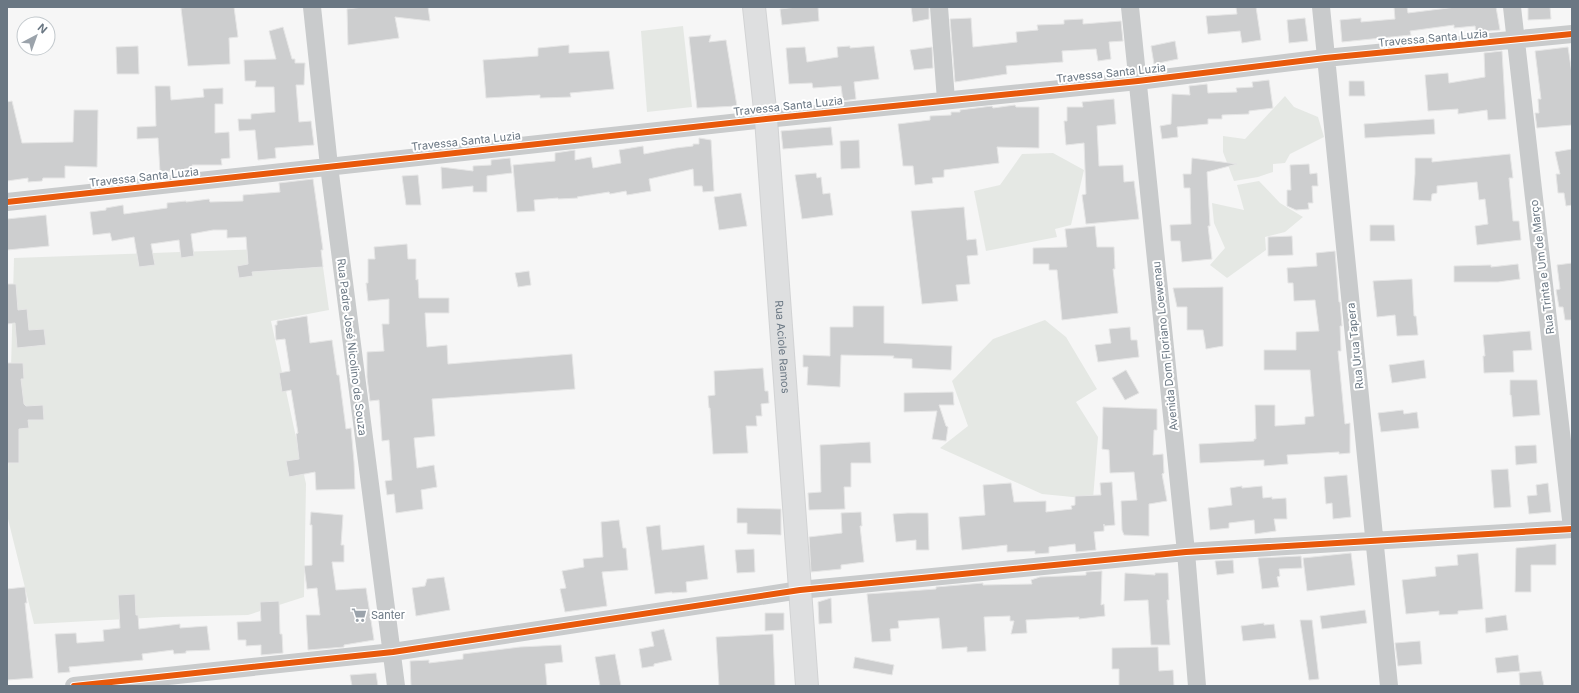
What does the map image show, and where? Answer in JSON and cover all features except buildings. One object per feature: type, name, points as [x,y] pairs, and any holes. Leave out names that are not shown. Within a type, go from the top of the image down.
[{"type":"street","name":"Rua Padre José Nicolino de Souza","points":[[312,7],[329,166],[393,652],[396,686]]},
{"type":"street","name":"Rua Aciole Ramos","points":[[754,7],[766,118],[806,686]]},
{"type":"street","points":[[939,7],[946,100]]},
{"type":"street","name":"Avenida Dom Floriano Loewenau","points":[[1130,7],[1186,552],[1198,686]]},
{"type":"street","name":"Rua Urua Tapera","points":[[1321,7],[1390,686]]},
{"type":"street","name":"Rua Trinta e Um de Março","points":[[1512,7],[1572,528]]},
{"type":"street","name":"Travessa Santa Luzia","points":[[7,202],[766,118],[1138,81],[1326,58],[1572,34]]},
{"type":"street","points":[[74,686],[393,652],[800,590],[1186,552],[1572,528]]},
{"type":"shaded area","points":[[683,26],[692,107],[647,112],[641,31]]},
{"type":"shaded area","points":[[1285,96],[1294,107],[1318,117],[1324,137],[1290,154],[1285,163],[1273,164],[1273,172],[1258,177],[1234,181],[1223,152],[1223,136],[1245,139]]},
{"type":"shaded area","points":[[1053,153],[1084,170],[1071,225],[1055,229],[1057,237],[986,251],[974,191],[1000,185],[1022,154]]},
{"type":"shaded area","points":[[1259,181],[1280,203],[1303,217],[1285,232],[1265,237],[1266,250],[1227,278],[1210,265],[1225,248],[1214,223],[1212,203],[1244,210],[1237,185]]},
{"type":"shaded area","points":[[266,249],[270,271],[323,267],[329,310],[271,321],[306,484],[304,597],[248,615],[163,617],[34,624],[7,515],[14,258]]},
{"type":"shaded area","points":[[1045,320],[1066,337],[1097,389],[1076,402],[1098,437],[1093,499],[1042,494],[940,448],[968,426],[952,381],[993,339]]},
{"type":"cycle path","points":[[7,202],[766,119],[1138,81],[1325,58],[1572,34]]},
{"type":"cycle path","points":[[74,686],[393,652],[800,590],[1186,552],[1572,529]]},
{"type":"place","name":"Santer","points":[[359,615]]}]
